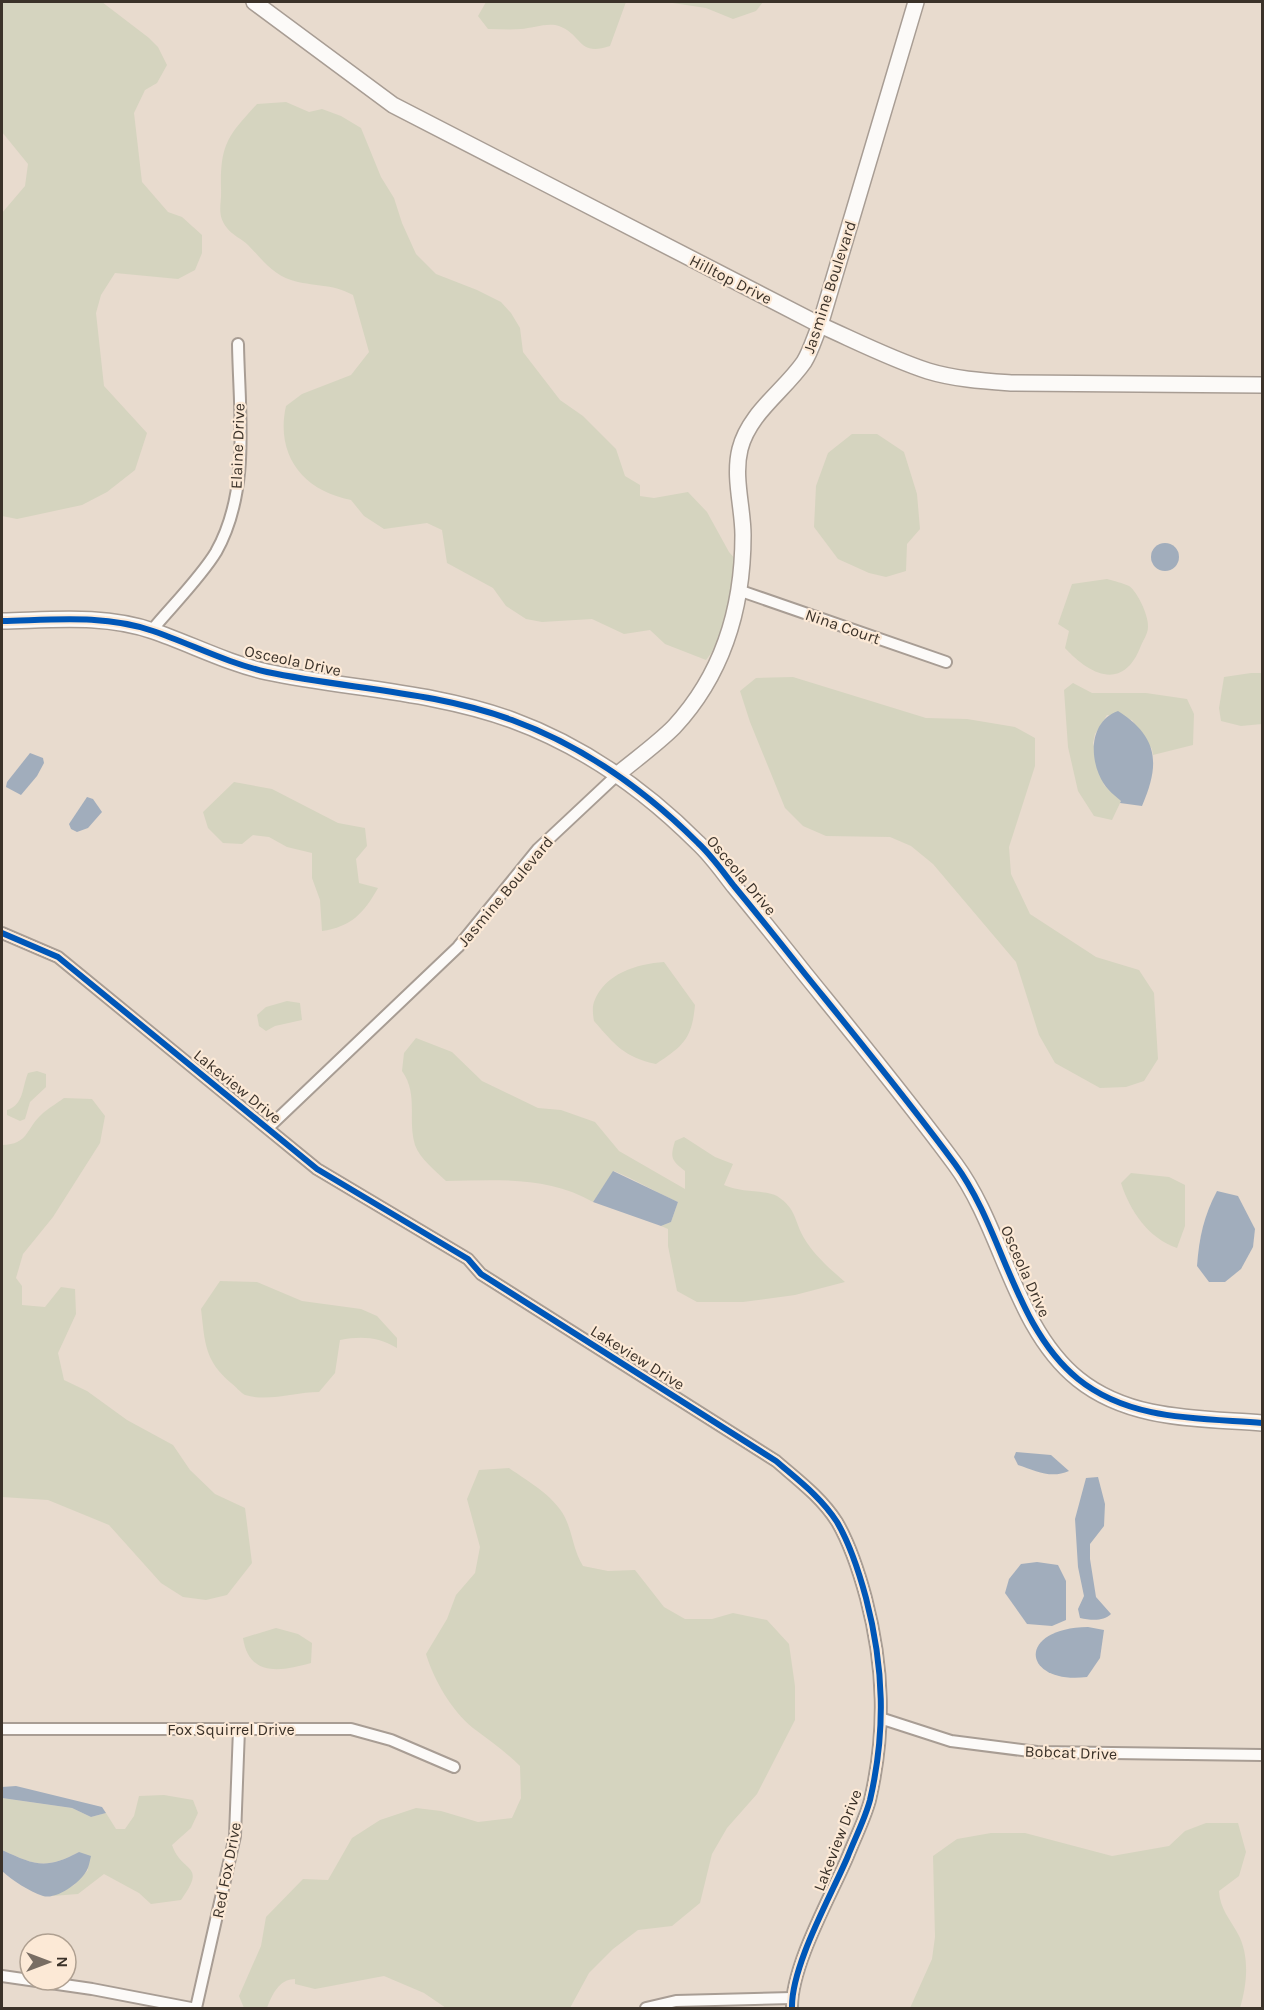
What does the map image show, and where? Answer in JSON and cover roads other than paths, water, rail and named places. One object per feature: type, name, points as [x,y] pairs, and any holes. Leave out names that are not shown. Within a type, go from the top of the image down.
[{"type":"street","name":"Hilltop Drive","points":[[254,2],[393,105],[820,324],[890,357],[930,372],[975,380],[1011,383],[1263,385]]},
{"type":"street","name":"Jasmine Boulevard","points":[[269,1127],[458,948],[538,849],[618,774],[673,728],[696,698],[720,657],[741,591],[743,534],[739,477],[740,449],[752,424],[804,361],[820,324],[916,2]]},
{"type":"street","name":"Elaine Drive","points":[[152,630],[215,552],[230,515],[239,484],[238,344]]},
{"type":"street","name":"Nina Court","points":[[741,591],[945,662]]},
{"type":"street","name":"Osceola Drive","points":[[2,621],[96,619],[152,630],[198,650],[264,671],[459,704],[511,719],[560,741],[618,774],[701,845],[911,1105],[959,1170],[992,1228],[1029,1316],[1051,1349],[1076,1377],[1100,1394],[1138,1410],[1169,1416],[1263,1423]]},
{"type":"street","name":"Lakeview Drive","points":[[2,933],[58,957],[318,1169],[468,1259],[481,1274],[776,1461],[816,1495],[837,1522],[855,1560],[880,1668],[883,1719],[869,1802],[803,1959],[792,2003]]},
{"type":"street","name":"Bobcat Drive","points":[[883,1719],[951,1741],[1029,1751],[1263,1755]]},
{"type":"street","name":"Red Fox Drive","points":[[196,2008],[235,1836],[238,1729]]},
{"type":"street","name":"Fox Squirrel Drive","points":[[2,1730],[351,1729],[391,1740],[454,1767]]},
{"type":"street","points":[[2,1976],[92,1989],[191,2008]]},
{"type":"street","points":[[646,2008],[676,2001],[792,2003]]},
{"type":"water","points":[[1165,543],[1175,547],[1179,557],[1175,567],[1165,571],[1155,567],[1151,557],[1155,547]]},
{"type":"water","points":[[1118,711],[1142,731],[1152,753],[1152,778],[1142,806],[1120,803],[1121,801],[1104,784],[1096,764],[1094,743],[1096,733],[1108,716]]},
{"type":"water","points":[[30,753],[43,758],[44,763],[37,776],[21,795],[6,787],[7,782]]},
{"type":"water","points":[[87,797],[93,799],[102,812],[88,828],[77,832],[71,829],[69,824]]},
{"type":"water","points":[[613,1171],[678,1202],[671,1222],[661,1226],[593,1202]]},
{"type":"water","points":[[1217,1191],[1238,1196],[1255,1229],[1253,1247],[1241,1269],[1225,1282],[1209,1282],[1197,1266],[1205,1218]]},
{"type":"water","points":[[1016,1452],[1051,1455],[1069,1471],[1056,1474],[1037,1472],[1018,1465],[1014,1457]]},
{"type":"water","points":[[1098,1477],[1105,1504],[1104,1526],[1090,1544],[1090,1559],[1096,1597],[1111,1614],[1092,1620],[1080,1618],[1078,1609],[1084,1596],[1078,1567],[1075,1519],[1086,1478]]},
{"type":"water","points":[[1037,1562],[1058,1565],[1066,1581],[1066,1620],[1052,1626],[1027,1624],[1005,1593],[1009,1579],[1021,1564]]},
{"type":"water","points":[[1088,1627],[1104,1630],[1100,1658],[1087,1677],[1065,1677],[1049,1673],[1040,1665],[1036,1655],[1038,1645],[1048,1636],[1064,1630]]},
{"type":"water","points":[[16,1786],[102,1807],[106,1813],[91,1817],[72,1808],[2,1798],[2,1787]]},
{"type":"water","points":[[2,1850],[40,1863],[57,1861],[79,1852],[91,1856],[87,1870],[80,1880],[61,1893],[49,1897],[27,1889],[2,1871]]}]
